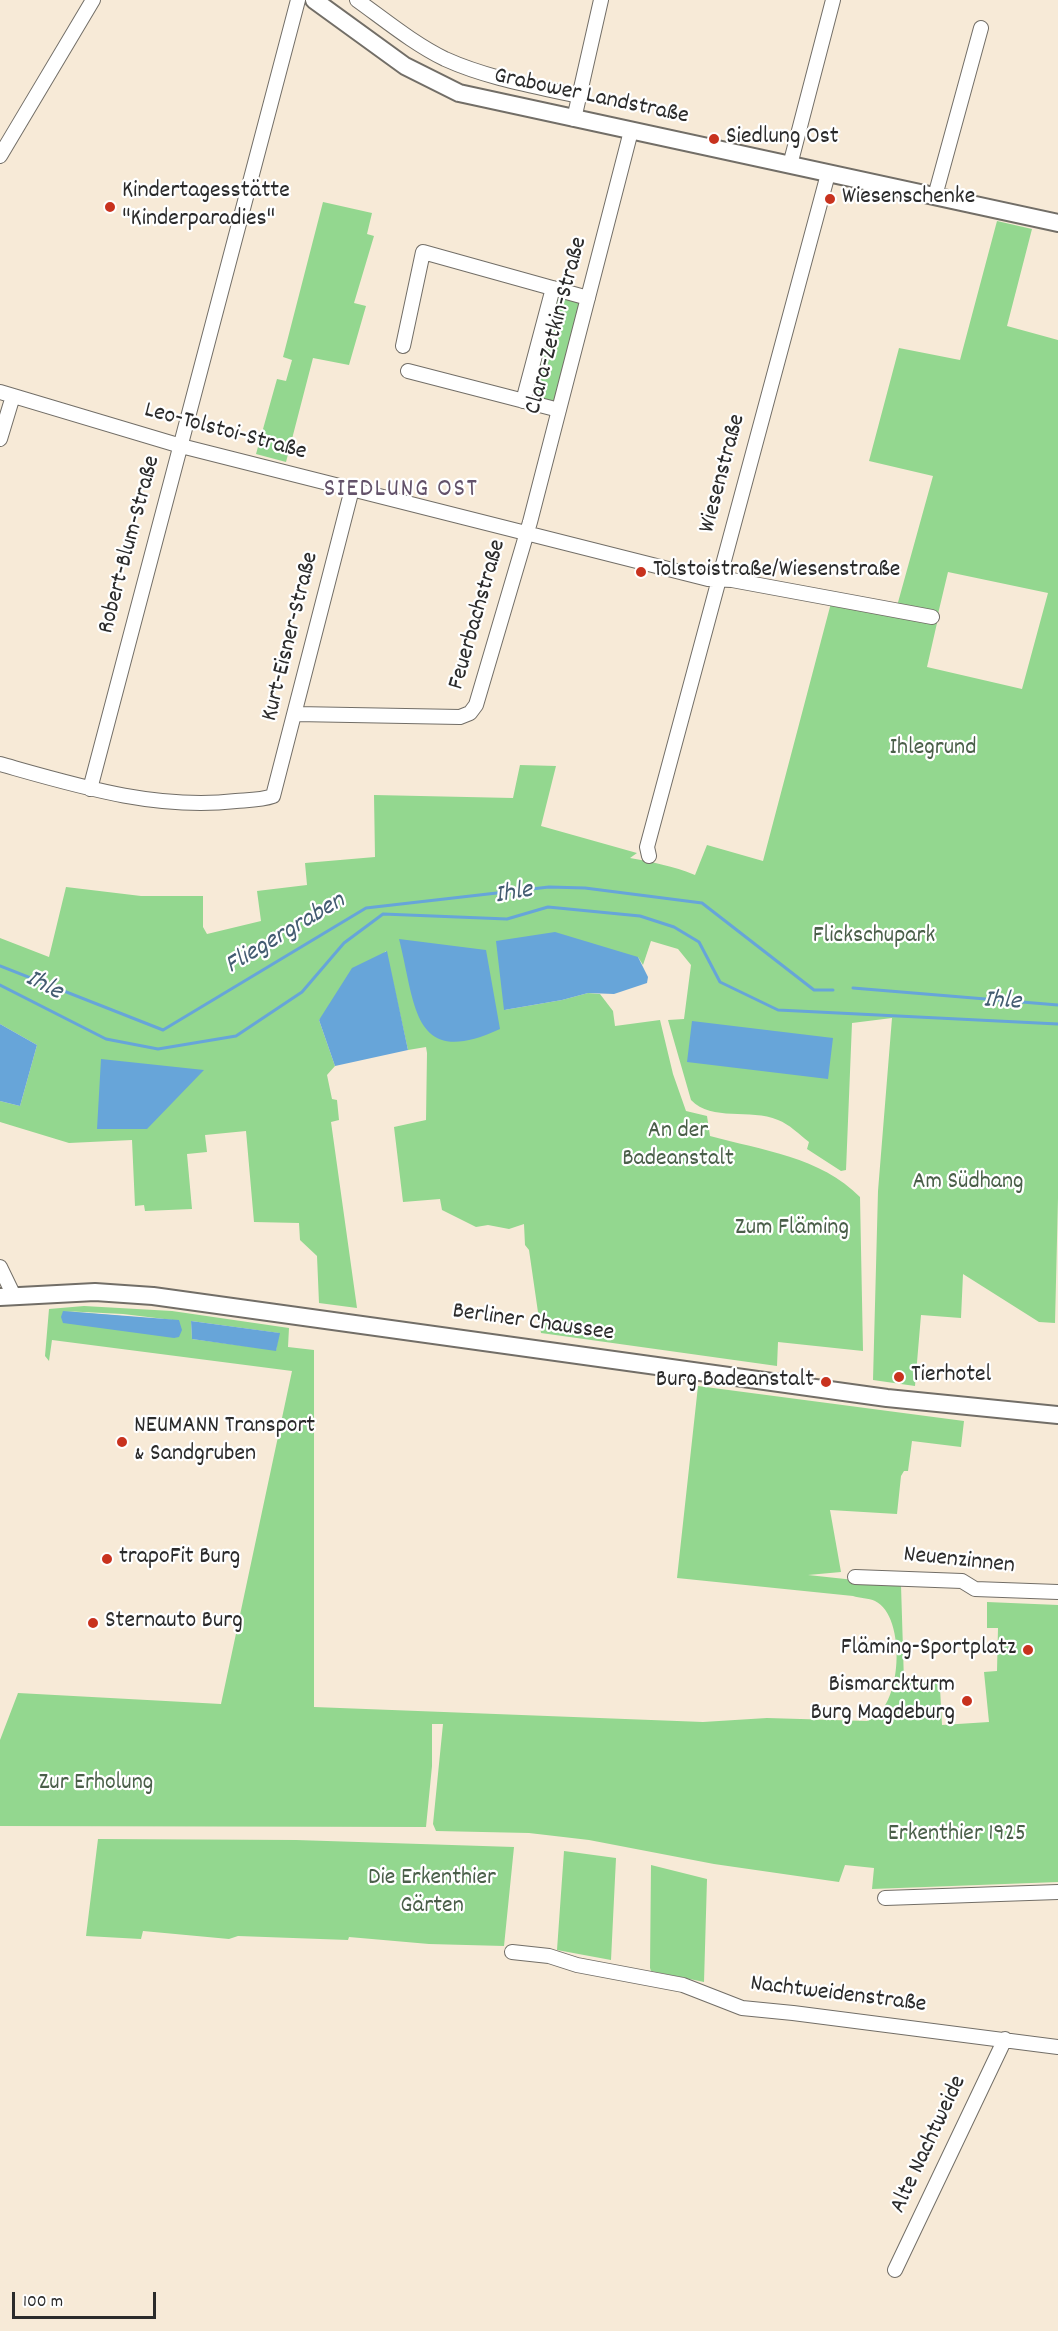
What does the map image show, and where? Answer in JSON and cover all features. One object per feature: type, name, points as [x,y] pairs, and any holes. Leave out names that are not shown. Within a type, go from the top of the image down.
[{"type":"main road","name":"Grabower Landstraße","points":[[314,0],[389,55],[439,85],[479,98],[1058,223]]},
{"type":"main road","name":"Berliner Chaussee","points":[[7,1296],[95,1292],[153,1296],[886,1398],[1058,1415]]},
{"type":"street","points":[[0,156],[93,0]]},
{"type":"street","name":"Robert-Blum-Straße","points":[[90,789],[298,0]]},
{"type":"street","name":"Grabower Landstraße","points":[[357,0],[424,47],[447,60],[491,75],[579,96]]},
{"type":"street","points":[[574,119],[601,0]]},
{"type":"street","points":[[790,165],[833,0]]},
{"type":"street","points":[[935,196],[981,28]]},
{"type":"street","name":"Clara-Zetkin-Straße","points":[[527,532],[631,131]]},
{"type":"street","name":"Wiesenstraße","points":[[649,856],[647,848],[828,174]]},
{"type":"street","points":[[403,346],[423,252],[588,298]]},
{"type":"street","name":"Clara-Zetkin-Straße","points":[[524,401],[553,288]]},
{"type":"street","points":[[408,371],[559,410]]},
{"type":"street","points":[[0,439],[7,394]]},
{"type":"street","name":"Leo-Tolstoi-Straße","points":[[7,394],[181,446],[718,580],[932,617]]},
{"type":"street","name":"Kurt-Eisner-Straße","points":[[90,789],[185,804],[273,796],[296,714],[297,701],[352,489]]},
{"type":"street","name":"Feuerbachstraße","points":[[296,714],[448,718],[470,713],[480,696],[527,532]]},
{"type":"street","points":[[0,764],[90,789]]},
{"type":"street","points":[[0,1267],[7,1296]]},
{"type":"street","name":"Neuenzinnen","points":[[855,1577],[962,1581],[975,1589],[1058,1592]]},
{"type":"street","points":[[885,1898],[1058,1892]]},
{"type":"street","name":"Nachtweidenstraße","points":[[512,1952],[549,1956],[577,1965],[683,1985],[730,2004],[757,2011],[1058,2047]]},
{"type":"street","name":"Alte Nachtweide","points":[[895,2270],[1005,2039]]},
{"type":"green space","points":[[323,202],[372,213],[367,234],[374,236],[354,303],[366,306],[349,365],[313,358],[286,462],[256,454],[277,379],[286,381],[292,360],[283,357]]},
{"type":"green space","points":[[997,221],[1032,229],[1007,326],[1058,340],[1058,1198],[1055,1323],[1039,1322],[963,1274],[961,1318],[921,1315],[915,1386],[873,1380],[878,1191],[892,1018],[852,1023],[846,1170],[841,1171],[807,1149],[809,1142],[782,1122],[756,1115],[710,1111],[691,1100],[668,1020],[684,1019],[691,965],[678,949],[651,941],[643,965],[638,957],[504,1010],[588,993],[600,994],[613,1011],[615,1026],[660,1020],[673,1074],[686,1111],[707,1116],[710,1136],[770,1151],[809,1164],[844,1183],[860,1197],[863,1351],[778,1342],[777,1366],[541,1333],[529,1250],[525,1245],[524,1224],[509,1229],[488,1225],[476,1227],[442,1210],[440,1199],[403,1202],[394,1127],[426,1120],[427,1053],[426,1047],[408,1050],[386,951],[319,1020],[335,1066],[327,1075],[332,1099],[337,1100],[339,1120],[331,1122],[357,1308],[319,1303],[317,1256],[300,1240],[299,1223],[254,1222],[246,1131],[205,1135],[207,1152],[187,1154],[192,1209],[145,1211],[144,1205],[135,1206],[132,1140],[69,1143],[0,1122],[0,1101],[20,1106],[37,1045],[0,1024],[0,938],[49,957],[66,887],[141,896],[203,896],[203,927],[207,934],[261,921],[257,891],[307,885],[305,863],[375,857],[374,795],[513,798],[520,765],[556,766],[541,826],[637,853],[630,858],[695,875],[707,845],[763,861],[831,603],[937,623],[927,667],[1022,689],[1048,593],[948,572],[938,614],[897,606],[933,476],[869,461],[899,348],[960,360]]},
{"type":"green space","points":[[555,296],[582,303],[554,404],[532,399],[529,393]]},
{"type":"green space","points":[[84,1306],[172,1311],[289,1328],[288,1347],[314,1350],[314,1707],[703,1722],[767,1718],[867,1721],[879,1714],[888,1700],[894,1683],[896,1663],[896,1643],[892,1625],[885,1610],[875,1601],[853,1596],[677,1578],[698,1386],[964,1421],[961,1447],[912,1441],[908,1471],[904,1471],[901,1476],[897,1514],[830,1510],[841,1572],[808,1575],[901,1585],[904,1682],[931,1683],[946,1678],[940,1688],[942,1725],[989,1722],[984,1672],[997,1671],[998,1628],[987,1628],[987,1602],[1058,1605],[1058,1882],[872,1889],[874,1868],[845,1865],[839,1882],[714,1864],[589,1840],[529,1833],[436,1831],[433,1824],[443,1724],[432,1724],[432,1766],[426,1827],[0,1826],[0,1740],[18,1693],[221,1704],[292,1371],[52,1340],[49,1361],[45,1356],[49,1309]],"holes":[[[63,1311],[123,1314],[181,1321]],[[191,1321],[279,1333],[276,1350],[192,1339]]]},
{"type":"green space","name":"Die Erkenthier Gärten","points":[[98,1839],[296,1840],[514,1847],[504,1946],[429,1944],[349,1937],[348,1940],[238,1936],[229,1939],[143,1931],[141,1939],[86,1936]]},
{"type":"green space","name":"Die Erkenthier Gärten","points":[[564,1851],[616,1858],[611,1960],[557,1950]]},
{"type":"green space","points":[[651,1865],[707,1879],[704,1982],[651,1971]]},
{"type":"water","points":[[555,932],[638,957],[648,977],[647,983],[614,994],[588,993],[504,1010],[496,941]]},
{"type":"water","points":[[399,939],[486,950],[500,1029],[471,1040],[449,1042],[434,1036],[423,1024],[415,1007]]},
{"type":"water","points":[[387,951],[408,1050],[335,1066],[319,1020],[352,968]]},
{"type":"water","points":[[692,1021],[833,1038],[828,1079],[687,1062]]},
{"type":"water","points":[[0,1024],[37,1045],[20,1106],[0,1101]]},
{"type":"water","points":[[101,1059],[204,1070],[147,1129],[97,1129]]},
{"type":"water","points":[[63,1311],[179,1320],[182,1330],[179,1337],[174,1338],[63,1323],[61,1317]]},
{"type":"water","points":[[191,1321],[280,1333],[276,1351],[192,1339]]},
{"type":"waterway","name":"Fliegergraben","points":[[0,966],[163,1030],[366,908],[549,887],[585,888],[702,903],[814,990],[833,990]]},
{"type":"waterway","name":"Ihle","points":[[0,985],[106,1039],[158,1049],[236,1036],[302,992],[344,943],[383,914],[507,919],[548,907],[640,916],[674,927],[699,942],[720,982],[778,1010],[1058,1024]]},
{"type":"waterway","name":"Fliegergraben","points":[[853,988],[1058,1005]]},
{"type":"place","name":"Siedlung Ost","points":[[714,139]]},
{"type":"place","name":"Wiesenschenke","points":[[830,199]]},
{"type":"place","name":"Kindertagesstätte \"Kinderparadies\"","points":[[110,207]]},
{"type":"place","name":"Tolstoistraße/Wiesenstraße","points":[[641,572]]},
{"type":"place","name":"Tierhotel","points":[[899,1377]]},
{"type":"place","name":"Burg Badeanstalt","points":[[826,1382]]},
{"type":"place","name":"NEUMANN Transport & Sandgruben","points":[[122,1442]]},
{"type":"place","name":"trapoFit Burg","points":[[107,1559]]},
{"type":"place","name":"Sternauto Burg","points":[[93,1623]]},
{"type":"place","name":"Fläming-Sportplatz","points":[[1028,1650]]},
{"type":"place","name":"Bismarckturm Burg Magdeburg","points":[[967,1701]]},
{"type":"district","name":"SIEDLUNG OST","points":[[401,491]]},
{"type":"park label","name":"Ihlegrund","points":[[933,750]]},
{"type":"park label","name":"Flickschupark","points":[[874,938]]},
{"type":"park label","name":"An der Badeanstalt","points":[[678,1147]]},
{"type":"park label","name":"Am Südhang","points":[[968,1184]]},
{"type":"park label","name":"Zum Fläming","points":[[792,1230]]},
{"type":"park label","name":"Zur Erholung","points":[[96,1785]]},
{"type":"park label","name":"Erkenthier 1925","points":[[957,1836]]}]
